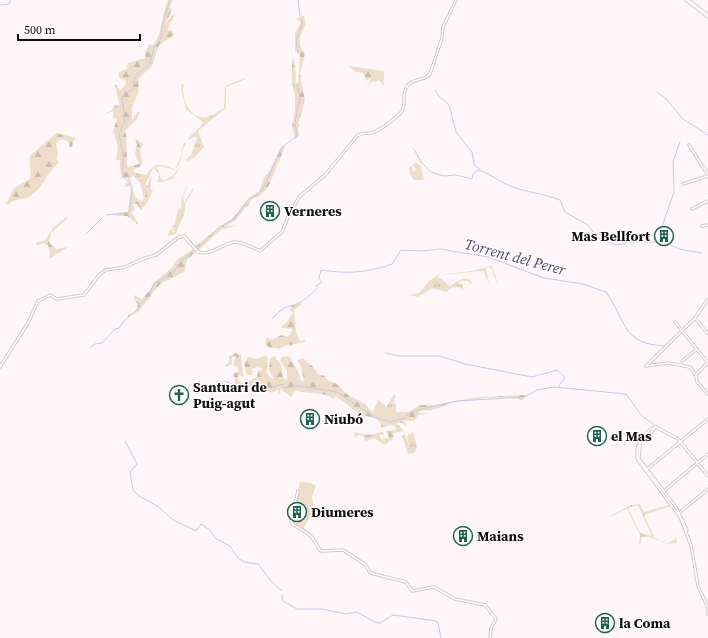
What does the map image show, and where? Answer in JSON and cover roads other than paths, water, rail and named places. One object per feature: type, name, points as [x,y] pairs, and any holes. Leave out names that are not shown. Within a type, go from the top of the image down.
[{"type":"street","points":[[0,367],[28,322],[38,301],[50,296],[57,298],[84,295],[99,275],[109,268],[126,267],[145,258],[156,255],[179,236],[184,236],[198,252],[202,253],[212,252],[234,242],[241,243],[260,251],[265,248],[282,232],[298,197],[326,175],[360,133],[376,131],[401,113],[404,102],[403,96],[408,85],[412,82],[426,78],[430,74],[442,38],[443,27],[456,0]]},
{"type":"street","points":[[687,0],[708,16]]},
{"type":"street","points":[[683,184],[708,176],[689,145]]},
{"type":"street","points":[[692,209],[708,201]]},
{"type":"street","points":[[702,226],[708,226]]},
{"type":"street","points":[[708,299],[695,318],[683,331],[646,366],[668,363],[690,367],[696,376],[697,382],[708,394]]},
{"type":"street","points":[[695,318],[708,334]]},
{"type":"street","points":[[675,322],[708,362],[696,376]]},
{"type":"street","points":[[682,361],[697,349]]},
{"type":"street","points":[[645,470],[708,419]]},
{"type":"street","points":[[708,476],[680,442],[656,426],[641,441],[638,448],[639,459],[645,470],[679,513],[687,534],[698,586],[708,609],[708,614]]},
{"type":"street","points":[[663,491],[708,454]]},
{"type":"street","points":[[679,513],[708,489]]},
{"type":"street","points":[[298,491],[291,520],[292,524],[300,528],[314,539],[318,549],[321,551],[343,550],[366,565],[370,573],[406,582],[412,591],[434,586],[455,600],[485,605],[496,619],[491,628],[490,638]]},
{"type":"waterway","points":[[1,5],[9,4],[11,0]]},
{"type":"waterway","points":[[106,215],[129,213],[132,186],[124,177],[123,154],[119,134],[125,121],[122,97],[133,89],[135,77],[150,63],[154,48],[161,38],[162,25],[170,0]]},
{"type":"waterway","points":[[298,0],[300,16]]},
{"type":"waterway","points":[[298,53],[296,40],[303,23],[301,18]]},
{"type":"waterway","points":[[197,249],[218,228],[234,219],[247,201],[263,189],[282,147],[297,136],[295,122],[300,98],[297,84]]},
{"type":"waterway","points":[[435,90],[438,95],[449,105],[456,132],[472,152],[474,165],[480,169]]},
{"type":"waterway","points":[[657,92],[666,99],[683,119],[708,135]]},
{"type":"waterway","points":[[657,241],[674,192],[673,161],[680,142]]},
{"type":"waterway","points":[[414,149],[421,162],[431,172],[444,176],[456,175],[472,179],[473,174],[478,170],[512,187],[560,200],[565,212],[588,225],[597,237],[616,245],[631,242],[665,242],[679,249],[702,253]]},
{"type":"waterway","points":[[86,234],[103,217]]},
{"type":"waterway","name":"Torrent del Perer","points":[[272,319],[283,309],[297,305],[315,291],[317,288],[316,286],[322,282],[319,278],[321,270],[339,272],[366,271],[392,264],[401,250],[422,251],[440,249],[488,257],[544,278],[583,284],[606,292],[622,321],[633,336],[640,341],[665,346]]},
{"type":"waterway","points":[[90,348],[95,344],[102,343],[115,329],[119,328],[149,296],[154,284],[173,273],[181,261],[195,250]]},
{"type":"waterway","points":[[385,353],[399,356],[440,356],[465,364],[532,377],[557,370],[565,377],[559,386]]},
{"type":"waterway","points":[[225,381],[239,388],[271,388],[282,384],[285,388],[298,386],[337,392],[374,417],[390,422],[405,418],[408,414],[421,409],[457,401],[524,397],[537,390],[554,387],[626,394],[642,416],[653,424]]},
{"type":"waterway","points":[[125,441],[137,464],[130,472],[133,490],[139,496],[159,507],[173,520],[196,531],[201,524],[210,530],[215,538],[230,546],[238,558],[244,562],[258,564],[271,581],[282,591]]},
{"type":"waterway","points":[[282,595],[283,601],[297,609],[322,609],[346,614],[357,612],[377,623],[380,623],[393,615],[436,621],[438,623],[441,638]]},
{"type":"place","name":"Verneres","points":[[270,211]]},
{"type":"place","name":"Mas Bellfort","points":[[664,236]]},
{"type":"place","name":"Santuari de Puig-agut","points":[[179,395]]},
{"type":"place","name":"Niubó","points":[[310,419]]},
{"type":"place","name":"el Mas","points":[[597,436]]},
{"type":"place","name":"Diumeres","points":[[297,512]]},
{"type":"place","name":"Maians","points":[[463,536]]},
{"type":"place","name":"la Coma","points":[[605,623]]}]
